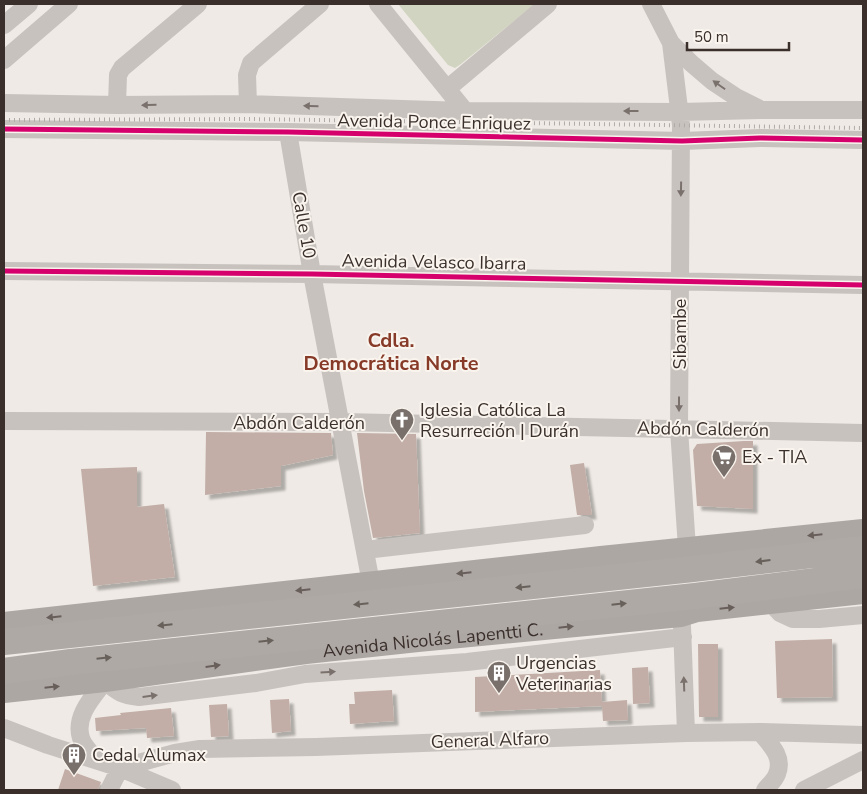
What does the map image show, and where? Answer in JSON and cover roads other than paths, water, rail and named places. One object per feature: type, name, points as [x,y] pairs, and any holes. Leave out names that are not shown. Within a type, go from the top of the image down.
[{"type":"highway","points":[[4,642],[690,559],[863,549]]},
{"type":"highway","name":"Avenida Nicolás Lapentti C.","points":[[4,671],[70,662],[686,616],[863,575]]},
{"type":"main road","points":[[4,623],[371,583],[690,559],[863,530]]},
{"type":"main road","name":"Avenida Nicolás Lapentti C.","points":[[686,616],[697,611],[863,593]]},
{"type":"main road","name":"Avenida Nicolás Lapentti C.","points":[[4,692],[105,682],[306,653],[360,639]]},
{"type":"street","points":[[4,25],[29,4]]},
{"type":"street","points":[[4,60],[69,4]]},
{"type":"street","points":[[117,105],[118,75],[122,68],[198,4]]},
{"type":"street","points":[[248,104],[247,75],[251,63],[320,4]]},
{"type":"street","points":[[378,4],[465,110]]},
{"type":"street","points":[[447,89],[548,4]]},
{"type":"street","name":"Sibambe","points":[[651,4],[671,43],[712,81],[760,110]]},
{"type":"street","name":"Sibambe","points":[[671,43],[682,141],[679,429],[690,559],[686,616],[686,733]]},
{"type":"street","name":"Avenida Ponce Enriquez","points":[[4,103],[117,105],[248,104],[465,110],[680,112],[863,110]]},
{"type":"street","name":"Avenida Ponce Enriquez","points":[[4,129],[288,132],[682,141],[760,138],[863,140]]},
{"type":"street","name":"Calle 10","points":[[288,132],[312,274],[371,583]]},
{"type":"street","name":"Avenida Velasco Ibarra","points":[[4,271],[312,274],[863,285]]},
{"type":"street","name":"Abdón Calderón","points":[[4,421],[341,422],[863,433]]},
{"type":"street","points":[[365,550],[585,525]]},
{"type":"street","points":[[771,603],[780,613],[793,619],[863,615]]},
{"type":"street","points":[[98,760],[81,739],[79,725],[89,702],[105,682],[116,691],[139,697],[256,683],[305,674],[466,662],[686,616]]},
{"type":"street","points":[[4,728],[48,745],[120,768],[172,790]]},
{"type":"street","points":[[760,732],[775,751],[779,762],[777,774],[765,790]]},
{"type":"street","name":"General Alfaro","points":[[120,768],[175,753],[200,749],[316,747],[686,733],[760,732],[863,735]]},
{"type":"street","points":[[804,790],[863,760]]},
{"type":"street","points":[[109,790],[120,768]]},
{"type":"railway","points":[[4,120],[250,119],[863,128]]},
{"type":"place","name":"Iglesia Católica La Resurreción | Durán","points":[[402,441]]},
{"type":"place","name":"Ex - TIA","points":[[724,478]]},
{"type":"place","name":"Urgencias Veterinarias","points":[[499,694]]},
{"type":"place","name":"Cedal Alumax","points":[[74,776]]},
{"type":"district","name":"Cdla. Democrática Norte","points":[[391,352]]}]
